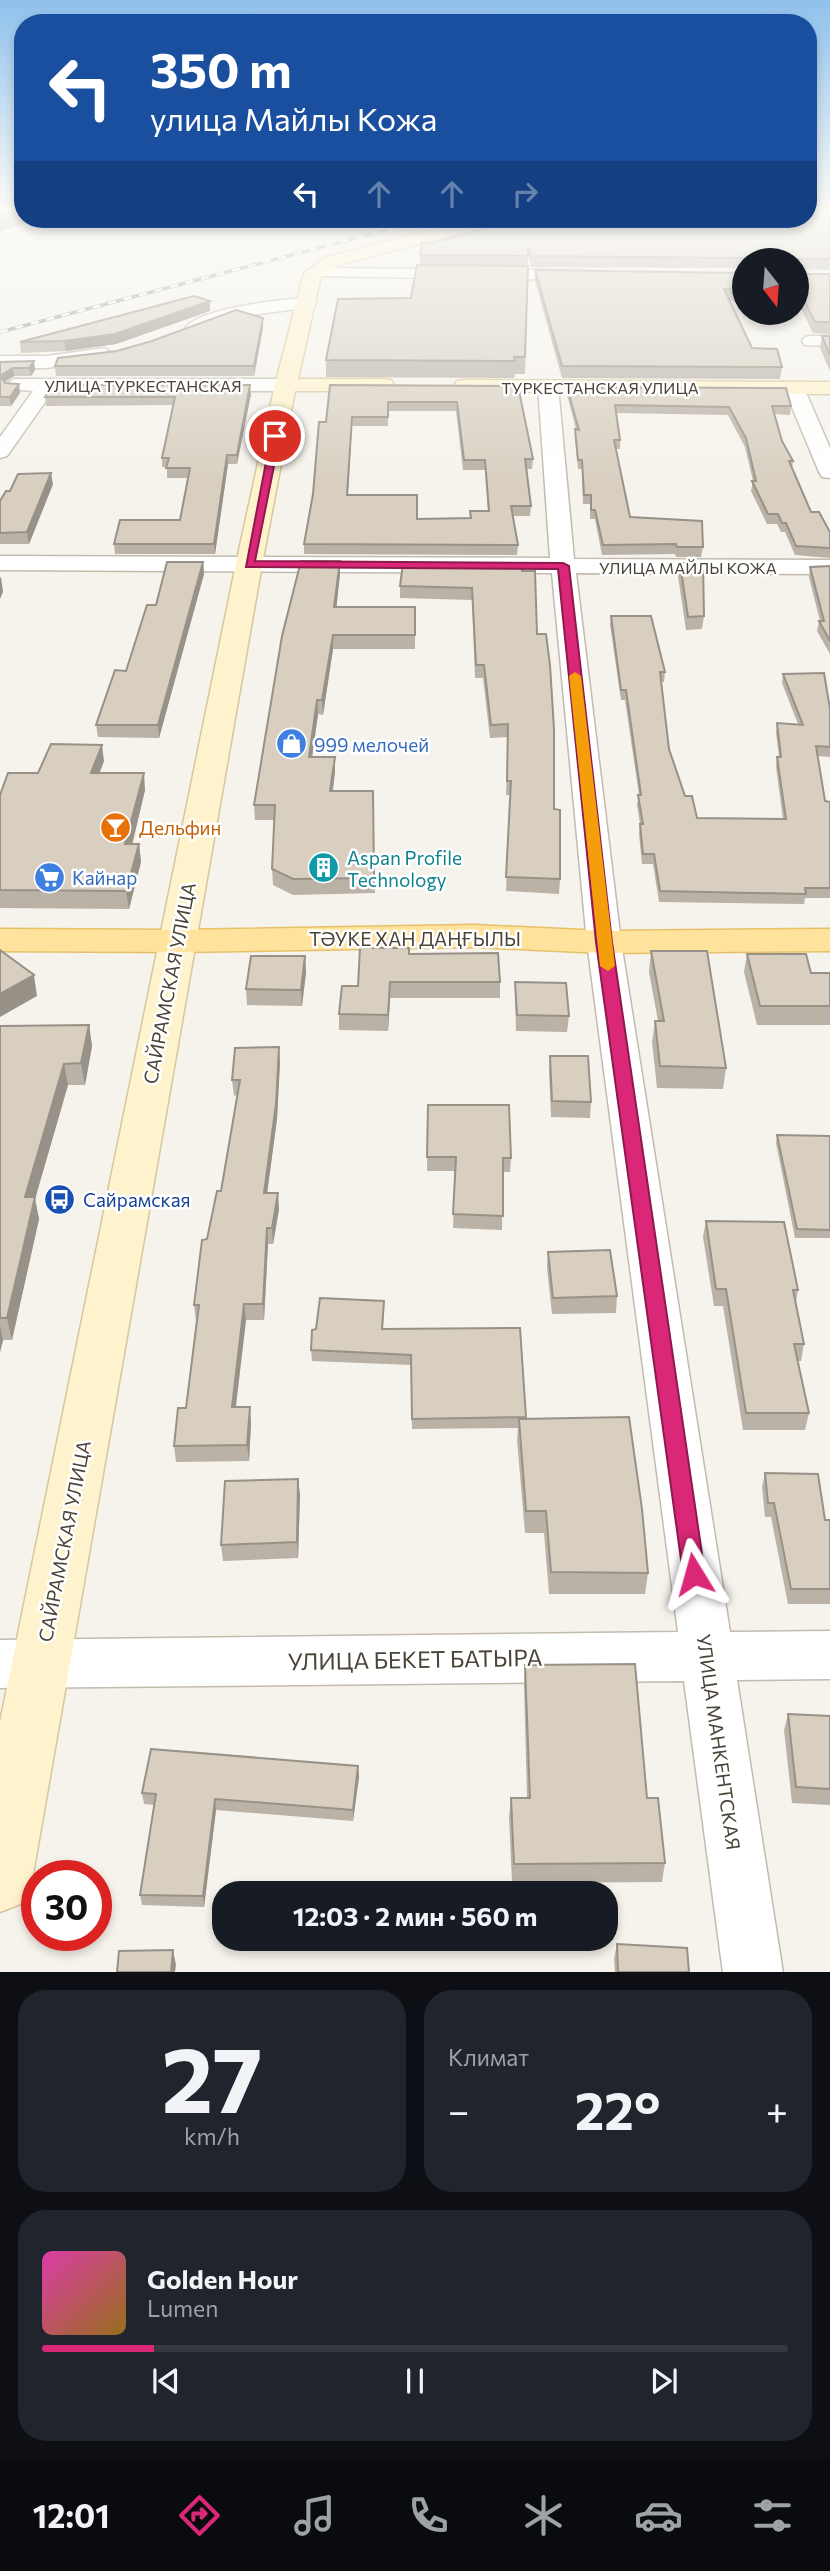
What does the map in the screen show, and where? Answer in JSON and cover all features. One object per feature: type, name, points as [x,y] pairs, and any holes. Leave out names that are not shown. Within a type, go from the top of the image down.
[{"type":"main road","name":"САЙРАМСКАЯ УЛИЦА","points":[[0,1880],[21,1664],[179,930],[286,385],[307,303]]},
{"type":"main road","points":[[286,385],[410,385]]},
{"type":"main road","name":"ТУРКЕСТАНСКАЯ УЛИЦА","points":[[438,386],[830,388]]},
{"type":"main road","name":"ТӘУКЕ ХАН ДАҢҒЫЛЫ","points":[[0,919],[179,930],[474,936],[830,922]]},
{"type":"main road","name":"ТӘУКЕ ХАН ДАҢҒЫЛЫ","points":[[0,940],[179,930]]},
{"type":"main road","name":"ТӘУКЕ ХАН ДАҢҒЫЛЫ","points":[[603,931],[830,940]]},
{"type":"street","points":[[183,332],[232,312],[271,304],[307,303]]},
{"type":"street","points":[[0,362],[47,362],[117,352]]},
{"type":"street","name":"УЛИЦА ТУРКЕСТАНСКАЯ","points":[[0,385],[286,385]]},
{"type":"street","points":[[0,452],[47,385]]},
{"type":"street","name":"УЛИЦА МАНКЕНТСКАЯ","points":[[548,386],[563,566],[603,931],[753,1972]]},
{"type":"street","points":[[794,388],[830,472]]},
{"type":"street","name":"УЛИЦА МАЙЛЫ КОЖА","points":[[0,563],[830,567]]},
{"type":"street","name":"УЛИЦА БЕКЕТ БАТЫРА","points":[[21,1664],[830,1655]]},
{"type":"building","points":[[175,301],[210,301],[115,334],[64,341],[20,342]]},
{"type":"building","points":[[338,301],[527,301],[525,357],[514,357],[515,361],[326,360]]},
{"type":"building","points":[[544,301],[730,301],[732,326],[742,326],[752,348],[777,349],[782,367],[562,366]]},
{"type":"building","points":[[809,301],[830,301],[830,322],[815,322],[809,310]]},
{"type":"building","points":[[236,310],[263,318],[254,366],[55,366],[58,358],[117,351]]},
{"type":"building","points":[[822,336],[830,336],[830,355]]},
{"type":"building","points":[[34,361],[29,368],[13,368],[0,376],[0,362]]},
{"type":"building","points":[[0,376],[5,383],[19,384],[10,397],[0,397]]},
{"type":"building","points":[[53,385],[250,385],[237,455],[227,455],[214,544],[114,544],[120,520],[180,520],[190,468],[166,468],[169,458],[162,458],[175,397],[45,397]]},
{"type":"building","points":[[330,385],[518,386],[533,459],[525,459],[531,506],[511,506],[518,545],[304,544],[313,494],[319,422],[326,422]],"holes":[[[388,402],[457,402],[464,460],[485,460],[489,511],[470,511],[471,518],[417,519],[417,495],[347,495],[352,417],[388,417]]]},
{"type":"building","points":[[567,387],[786,388],[791,406],[772,406],[782,441],[793,461],[789,461],[811,512],[819,512],[830,532],[830,548],[796,546],[786,523],[782,523],[778,514],[768,514],[752,481],[756,481],[746,438],[729,407],[615,405],[620,440],[614,440],[630,517],[702,521],[703,547],[677,547],[676,544],[603,545],[595,510],[591,510],[591,495],[584,495],[582,460],[578,460],[575,429],[579,430]]},
{"type":"building","points":[[51,473],[27,532],[0,533],[0,501],[6,491],[10,491],[18,474]]},
{"type":"building","points":[[301,561],[340,561],[334,607],[415,607],[415,635],[333,635],[322,700],[317,700],[309,757],[335,757],[330,791],[373,791],[374,878],[293,879],[272,869],[275,805],[254,805],[282,636]]},
{"type":"building","points":[[167,562],[203,562],[158,725],[96,725],[115,670],[126,671],[147,605],[156,605]]},
{"type":"building","points":[[403,563],[521,564],[522,571],[535,571],[537,634],[546,634],[550,665],[554,729],[554,809],[560,810],[560,879],[506,877],[511,781],[507,781],[508,724],[491,725],[484,665],[476,665],[472,588],[400,586]]},
{"type":"building","points":[[680,563],[703,563],[704,616],[688,617]]},
{"type":"building","points":[[830,566],[830,641],[819,621],[824,621],[810,567]]},
{"type":"building","points":[[611,616],[651,616],[665,672],[660,672],[669,749],[685,796],[692,796],[697,818],[786,819],[777,757],[781,757],[777,723],[803,725],[783,674],[824,673],[830,709],[830,747],[816,746],[825,801],[830,802],[830,888],[805,888],[806,894],[660,891],[654,854],[643,854],[640,824],[643,824],[638,795],[641,795],[626,690],[621,690]]},
{"type":"building","points":[[51,744],[102,745],[91,773],[144,773],[125,844],[139,844],[126,891],[0,890],[0,795],[8,773],[38,773]]},
{"type":"building","points":[[360,948],[409,948],[409,954],[498,953],[500,982],[390,982],[388,1015],[339,1014],[342,986],[358,986]]},
{"type":"building","points":[[0,950],[34,975],[0,994]]},
{"type":"building","points":[[651,951],[707,951],[726,1068],[660,1066],[655,1021],[664,1021]]},
{"type":"building","points":[[747,954],[806,954],[811,973],[830,973],[830,1006],[760,1006]]},
{"type":"building","points":[[251,956],[305,956],[301,990],[246,989]]},
{"type":"building","points":[[515,982],[566,983],[569,1016],[517,1015]]},
{"type":"building","points":[[89,1025],[81,1063],[64,1064],[25,1197],[35,1197],[7,1318],[0,1318],[0,1026]]},
{"type":"building","points":[[279,1047],[276,1104],[264,1193],[278,1193],[272,1228],[267,1228],[263,1304],[244,1304],[232,1407],[250,1407],[247,1445],[174,1446],[178,1408],[186,1408],[199,1305],[194,1305],[202,1240],[207,1239],[217,1191],[221,1191],[240,1080],[232,1080],[235,1048]]},
{"type":"building","points":[[550,1056],[588,1056],[591,1102],[552,1101]]},
{"type":"building","points":[[428,1105],[509,1105],[511,1158],[503,1158],[503,1216],[453,1214],[456,1157],[427,1157]]},
{"type":"building","points":[[777,1135],[830,1136],[830,1230],[797,1229]]},
{"type":"building","points":[[706,1221],[784,1222],[798,1290],[793,1290],[804,1344],[794,1344],[809,1413],[746,1413],[726,1289],[716,1289]]},
{"type":"building","points":[[610,1250],[617,1296],[553,1298],[548,1252]]},
{"type":"building","points":[[320,1298],[384,1301],[382,1329],[520,1328],[526,1417],[412,1419],[411,1355],[311,1350],[312,1330],[316,1329]]},
{"type":"building","points":[[629,1417],[648,1573],[551,1572],[546,1511],[526,1511],[519,1419]]},
{"type":"building","points":[[765,1473],[818,1474],[825,1520],[830,1520],[830,1589],[791,1589],[774,1503],[768,1503]]},
{"type":"building","points":[[298,1479],[297,1542],[221,1545],[225,1481]]},
{"type":"building","points":[[635,1664],[647,1798],[658,1798],[665,1863],[514,1864],[511,1798],[530,1798],[525,1665]]},
{"type":"building","points":[[788,1714],[830,1716],[830,1789],[796,1787]]},
{"type":"building","points":[[151,1749],[358,1766],[353,1810],[215,1799],[203,1896],[140,1895],[156,1794],[142,1793]]},
{"type":"building","points":[[618,1944],[687,1948],[689,1972],[618,1972]]},
{"type":"building","points":[[173,1950],[171,1972],[117,1972],[119,1951]]},
{"type":"railway","points":[[0,332],[117,301]]},
{"type":"slow traffic","points":[[575,676],[608,966]]},
{"type":"place","name":"999 мелочей","points":[[291,744]]},
{"type":"place","name":"Дельфин","points":[[116,827]]},
{"type":"place","name":"Aspan Profile Technology","points":[[324,868]]},
{"type":"place","name":"Кайнар","points":[[49,877]]},
{"type":"place","name":"Сайрамская","points":[[60,1199]]},
{"type":"route","points":[[275,436],[249,565],[563,566],[604,942],[694,1574]]}]
